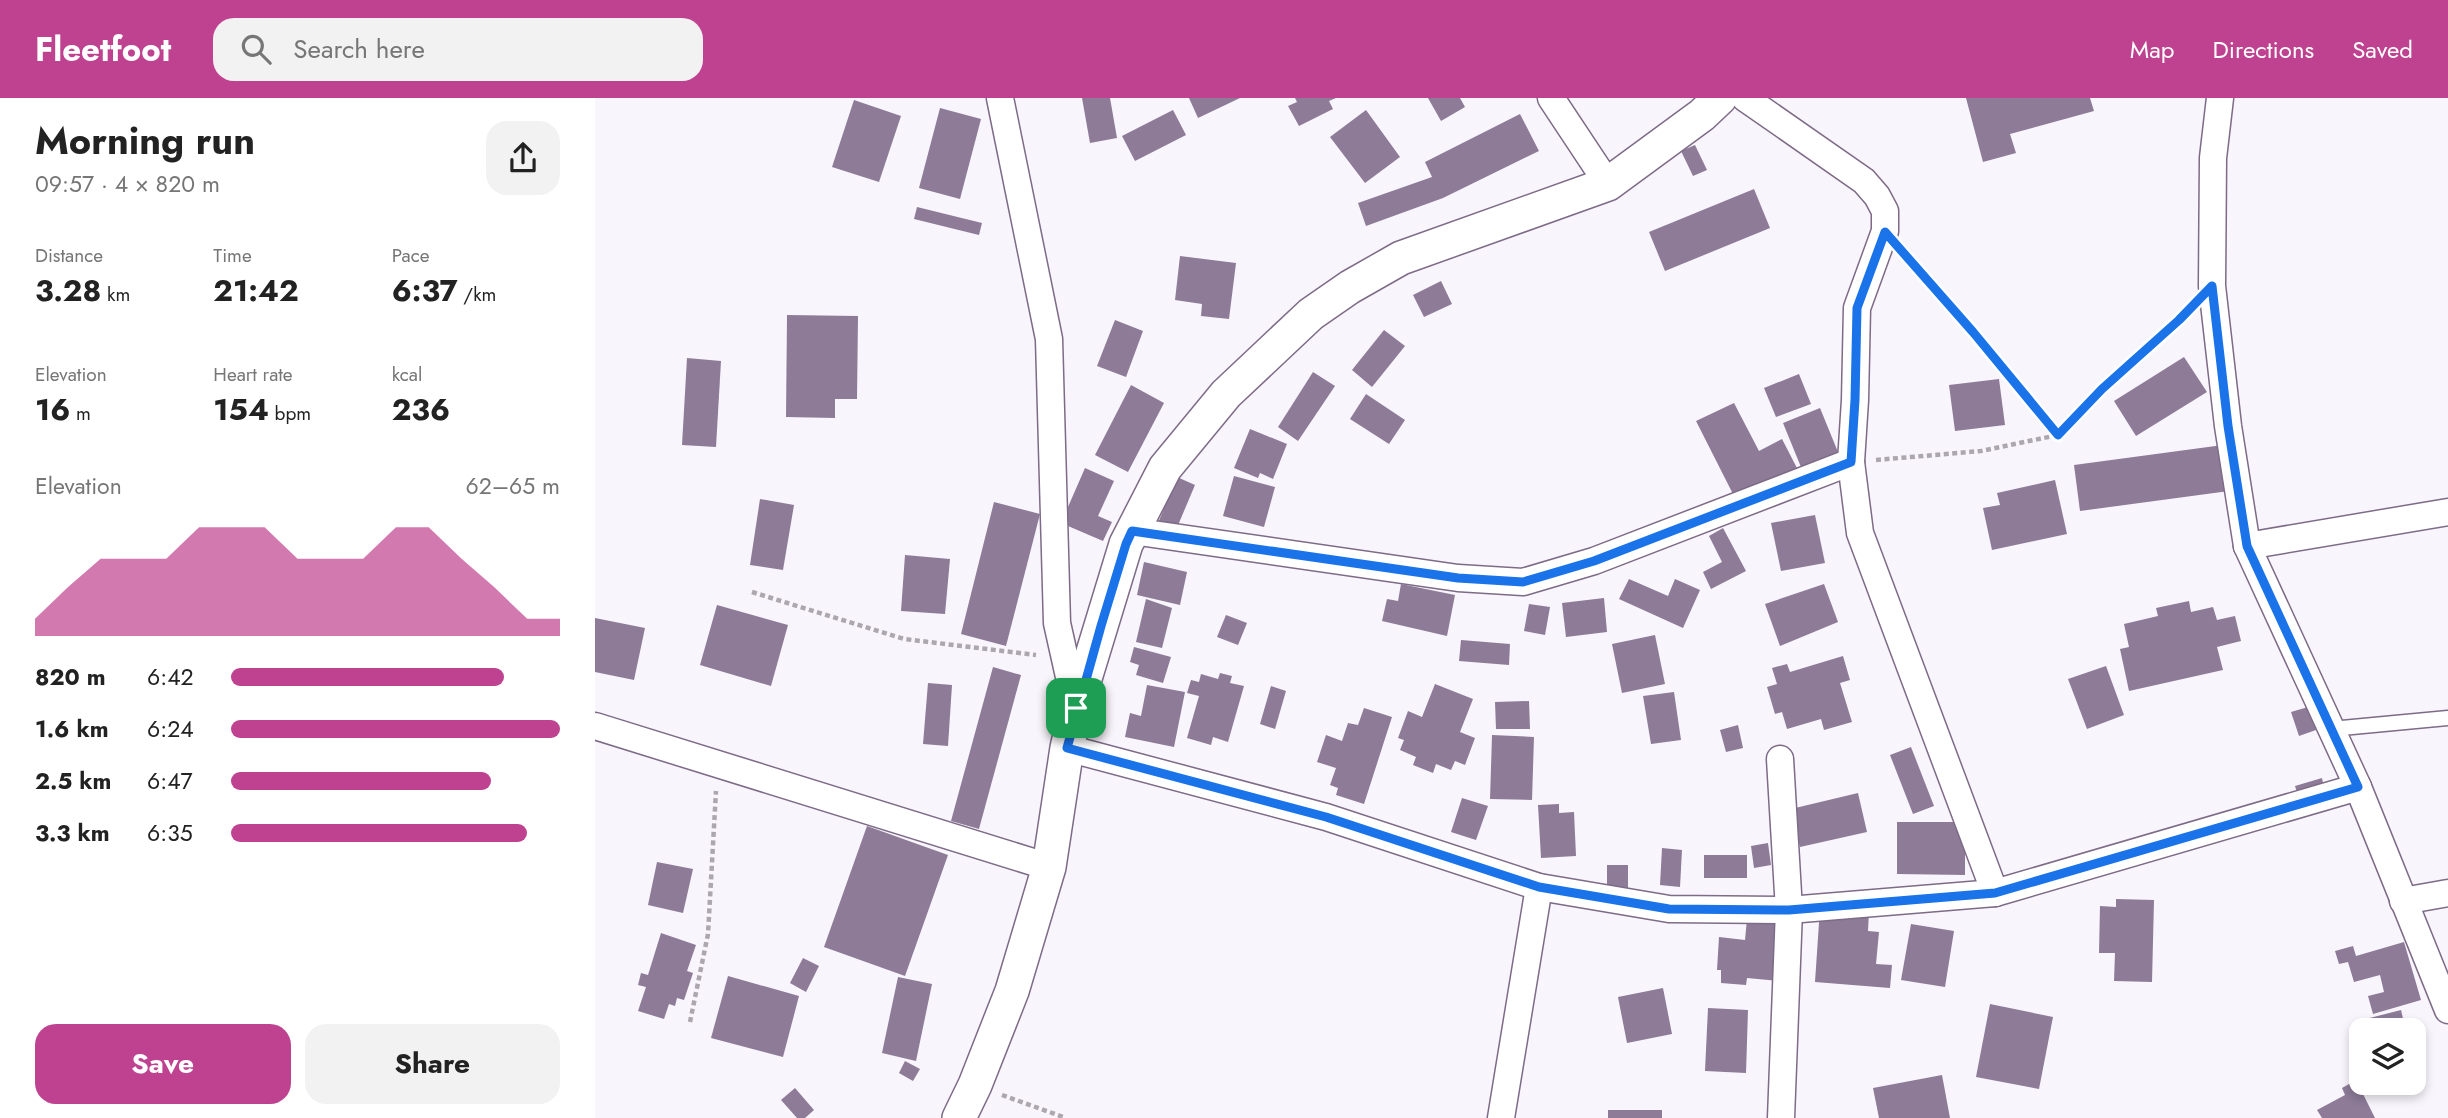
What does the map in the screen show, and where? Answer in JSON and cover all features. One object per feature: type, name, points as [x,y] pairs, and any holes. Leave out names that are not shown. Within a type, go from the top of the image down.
[{"type":"street","points":[[1000,98],[1049,340],[1057,623],[1076,708]]},
{"type":"street","points":[[1551,98],[1608,184]]},
{"type":"street","points":[[958,1118],[975,1085],[1012,991],[1049,867],[1067,748],[1076,708],[1126,544],[1165,468],[1226,394],[1311,314],[1350,287],[1401,258],[1608,184],[1702,116],[1720,98]]},
{"type":"street","points":[[1745,98],[1864,181],[1885,211],[1885,232],[1857,308],[1851,462],[1860,533],[1995,893]]},
{"type":"street","points":[[2220,98],[2213,158],[2212,286],[2228,426],[2247,546],[2358,787],[2448,1010]]},
{"type":"street","points":[[1132,531],[1458,578],[1523,582],[1594,561],[1851,462]]},
{"type":"street","points":[[2247,546],[2448,512]]},
{"type":"street","points":[[595,726],[1049,867]]},
{"type":"street","points":[[1067,748],[1326,817],[1539,887],[1669,909],[1789,910],[1995,893],[2358,787]]},
{"type":"street","points":[[1780,759],[1789,910],[1781,1118]]},
{"type":"street","points":[[1501,1118],[1539,887]]},
{"type":"street","points":[[2403,901],[2448,892]]},
{"type":"lane","points":[[2331,729],[2448,718]]},
{"type":"path","points":[[1885,232],[1973,332],[2058,435]]},
{"type":"path","points":[[1851,462],[1981,451],[2058,435],[2102,389],[2179,320],[2212,286]]},
{"type":"path","points":[[752,592],[904,639],[1065,658]]},
{"type":"path","points":[[689,1022],[708,934],[718,766]]},
{"type":"path","points":[[975,1085],[1066,1118]]},
{"type":"building","points":[[1082,98],[1110,98],[1117,138],[1090,143]]},
{"type":"building","points":[[1189,98],[1240,98],[1198,118]]},
{"type":"building","points":[[1295,98],[1336,98],[1329,101],[1333,109],[1299,126],[1288,106],[1297,102]]},
{"type":"building","points":[[1428,98],[1460,98],[1465,107],[1441,121]]},
{"type":"building","points":[[1966,98],[2090,98],[2094,111],[2010,134],[2016,153],[1983,162]]},
{"type":"building","points":[[854,100],[901,116],[879,182],[832,167]]},
{"type":"building","points":[[940,108],[981,119],[960,199],[919,188]]},
{"type":"building","points":[[1173,110],[1186,135],[1135,161],[1122,136]]},
{"type":"building","points":[[1366,110],[1400,157],[1365,183],[1330,137]]},
{"type":"building","points":[[1520,114],[1539,151],[1443,198],[1366,226],[1358,203],[1432,177],[1425,162]]},
{"type":"building","points":[[1695,145],[1707,170],[1693,176],[1681,151]]},
{"type":"building","points":[[1754,189],[1770,228],[1665,271],[1649,232]]},
{"type":"building","points":[[917,207],[982,223],[979,235],[914,219]]},
{"type":"building","points":[[1180,256],[1236,263],[1229,319],[1201,316],[1202,304],[1175,300]]},
{"type":"building","points":[[1441,281],[1452,304],[1424,317],[1413,295]]},
{"type":"building","points":[[787,315],[858,316],[857,399],[835,399],[835,418],[786,417]]},
{"type":"building","points":[[1115,320],[1143,331],[1126,377],[1097,366]]},
{"type":"building","points":[[1384,330],[1405,346],[1372,387],[1352,370]]},
{"type":"building","points":[[2184,357],[2207,392],[2136,436],[2114,401]]},
{"type":"building","points":[[687,358],[721,361],[716,447],[682,445]]},
{"type":"building","points":[[1313,372],[1335,386],[1298,441],[1278,427]]},
{"type":"building","points":[[1799,374],[1811,404],[1776,417],[1764,388]]},
{"type":"building","points":[[1999,379],[2005,425],[1955,431],[1949,385]]},
{"type":"building","points":[[1131,385],[1164,403],[1128,472],[1095,455]]},
{"type":"building","points":[[1366,394],[1405,420],[1389,444],[1350,419]]},
{"type":"building","points":[[1734,403],[1759,451],[1782,439],[1798,470],[1735,498],[1696,421]]},
{"type":"building","points":[[1820,408],[1840,457],[1803,472],[1783,423]]},
{"type":"building","points":[[1250,429],[1287,444],[1273,479],[1260,473],[1258,478],[1234,468]]},
{"type":"building","points":[[2223,445],[2229,491],[2080,511],[2074,465]]},
{"type":"building","points":[[1085,468],[1114,481],[1098,516],[1112,522],[1103,541],[1061,523]]},
{"type":"building","points":[[1234,476],[1275,487],[1264,527],[1223,516]]},
{"type":"building","points":[[1177,477],[1195,485],[1176,530],[1158,523]]},
{"type":"building","points":[[2055,480],[2067,534],[1992,550],[1983,508],[2000,505],[1997,493]]},
{"type":"building","points":[[760,499],[794,505],[783,570],[750,565]]},
{"type":"building","points":[[994,502],[1040,514],[1006,646],[961,634]]},
{"type":"building","points":[[1815,515],[1825,563],[1781,571],[1771,523]]},
{"type":"building","points":[[1723,528],[1746,571],[1711,589],[1703,572],[1722,562],[1709,536]]},
{"type":"building","points":[[905,555],[950,559],[945,614],[901,611]]},
{"type":"building","points":[[1144,562],[1187,572],[1180,605],[1137,595]]},
{"type":"building","points":[[1629,579],[1668,596],[1675,579],[1700,590],[1683,628],[1619,599]]},
{"type":"building","points":[[1401,584],[1455,595],[1447,636],[1382,621],[1387,599],[1398,601]]},
{"type":"building","points":[[1824,584],[1838,622],[1780,646],[1765,604]]},
{"type":"building","points":[[1604,598],[1607,632],[1566,637],[1562,603]]},
{"type":"building","points":[[1146,599],[1172,608],[1162,648],[1136,642]]},
{"type":"building","points":[[2189,601],[2191,612],[2213,607],[2217,620],[2235,616],[2241,641],[2217,647],[2223,670],[2129,691],[2120,649],[2129,647],[2124,624],[2158,616],[2156,608]]},
{"type":"building","points":[[1529,604],[1550,607],[1545,635],[1524,631]]},
{"type":"building","points":[[717,605],[788,625],[771,686],[700,665]]},
{"type":"building","points":[[1226,615],[1247,623],[1238,645],[1217,637]]},
{"type":"building","points":[[595,618],[645,628],[634,680],[595,672]]},
{"type":"building","points":[[1655,635],[1665,684],[1622,693],[1612,644]]},
{"type":"building","points":[[1461,640],[1510,644],[1509,665],[1459,661]]},
{"type":"building","points":[[1134,647],[1171,657],[1163,683],[1136,675],[1139,665],[1130,662]]},
{"type":"building","points":[[1843,656],[1850,680],[1840,683],[1852,722],[1824,730],[1821,719],[1787,729],[1782,712],[1775,714],[1767,687],[1777,684],[1772,668],[1787,664],[1790,672]]},
{"type":"building","points":[[2106,666],[2124,715],[2087,729],[2068,679]]},
{"type":"building","points":[[993,667],[1021,675],[979,829],[951,821]]},
{"type":"building","points":[[1220,673],[1232,676],[1230,683],[1244,686],[1228,742],[1213,737],[1211,745],[1187,738],[1199,696],[1187,693],[1191,680],[1199,682],[1201,674],[1218,679]]},
{"type":"building","points":[[928,683],[952,685],[948,746],[923,744]]},
{"type":"building","points":[[1435,684],[1473,699],[1460,732],[1475,738],[1465,765],[1455,761],[1451,770],[1436,764],[1433,773],[1413,765],[1416,757],[1400,750],[1404,740],[1398,738],[1408,711],[1422,717]]},
{"type":"building","points":[[1147,685],[1185,692],[1174,747],[1125,737],[1130,713],[1141,716]]},
{"type":"building","points":[[1271,686],[1286,691],[1275,729],[1260,724]]},
{"type":"building","points":[[1674,692],[1681,740],[1651,744],[1643,696]]},
{"type":"building","points":[[1529,701],[1530,729],[1496,729],[1495,702]]},
{"type":"building","points":[[2308,707],[2316,730],[2299,736],[2291,712]]},
{"type":"building","points":[[1364,708],[1392,717],[1364,804],[1336,795],[1338,788],[1330,785],[1336,768],[1317,762],[1326,735],[1342,741],[1348,723],[1358,725]]},
{"type":"building","points":[[1738,725],[1743,748],[1726,752],[1720,730]]},
{"type":"building","points":[[1492,735],[1534,737],[1532,800],[1490,799]]},
{"type":"building","points":[[1911,747],[1934,806],[1913,814],[1890,755]]},
{"type":"building","points":[[2322,778],[2325,793],[2299,799],[2295,786]]},
{"type":"building","points":[[1858,793],[1867,832],[1800,847],[1791,809]]},
{"type":"building","points":[[1462,798],[1488,806],[1476,840],[1451,832]]},
{"type":"building","points":[[1559,804],[1559,813],[1574,812],[1576,856],[1541,858],[1538,805]]},
{"type":"building","points":[[1897,822],[1965,822],[1965,875],[1897,874]]},
{"type":"building","points":[[867,826],[948,855],[905,976],[824,947]]},
{"type":"building","points":[[1768,843],[1771,865],[1754,868],[1751,846]]},
{"type":"building","points":[[1662,848],[1682,850],[1680,887],[1660,885]]},
{"type":"building","points":[[1704,855],[1747,855],[1747,878],[1704,878]]},
{"type":"building","points":[[657,862],[693,869],[683,913],[648,905]]},
{"type":"building","points":[[1607,865],[1628,865],[1628,889],[1607,889]]},
{"type":"building","points":[[2116,899],[2154,900],[2152,982],[2114,981],[2115,953],[2099,953],[2100,906],[2116,907]]},
{"type":"building","points":[[1820,908],[1869,911],[1868,931],[1879,932],[1876,964],[1892,965],[1890,988],[1815,982]]},
{"type":"building","points":[[1747,919],[1783,922],[1779,981],[1747,978],[1746,985],[1721,983],[1721,970],[1717,970],[1719,937],[1745,940]]},
{"type":"building","points":[[1911,924],[1954,931],[1945,987],[1901,980]]},
{"type":"building","points":[[661,933],[696,945],[687,971],[693,973],[684,1000],[677,998],[675,1006],[669,1004],[664,1019],[638,1011],[646,987],[638,985],[641,973],[648,975]]},
{"type":"building","points":[[2404,942],[2421,1000],[2373,1014],[2368,996],[2384,992],[2380,975],[2354,982],[2348,962],[2339,964],[2335,951],[2353,946],[2356,956]]},
{"type":"building","points":[[803,958],[819,966],[806,992],[790,983]]},
{"type":"building","points":[[728,976],[799,996],[783,1057],[711,1038]]},
{"type":"building","points":[[898,977],[932,984],[916,1061],[882,1053]]},
{"type":"building","points":[[1663,988],[1672,1034],[1627,1043],[1618,997]]},
{"type":"building","points":[[1990,1004],[2053,1017],[2039,1089],[1976,1077]]},
{"type":"building","points":[[1708,1008],[1748,1010],[1746,1073],[1705,1071]]},
{"type":"building","points":[[2401,1010],[2403,1018],[2370,1018]]},
{"type":"building","points":[[905,1061],[920,1069],[913,1081],[899,1073]]},
{"type":"building","points":[[1942,1075],[1950,1118],[1879,1118],[1873,1088]]},
{"type":"building","points":[[2349,1084],[2349,1095],[2364,1095],[2375,1118],[2322,1118],[2317,1110],[2345,1095],[2342,1088]]},
{"type":"building","points":[[795,1088],[814,1110],[805,1118],[797,1118],[781,1100]]},
{"type":"building","points":[[1608,1110],[1662,1110],[1662,1118],[1608,1118]]},
{"type":"route","points":[[1885,232],[1973,332],[2058,435],[2102,389],[2143,354],[2212,286],[2228,426],[2247,546],[2358,787],[1995,893],[1789,910],[1669,909],[1539,887],[1326,817],[1067,748],[1076,708],[1132,531],[1458,578],[1523,582],[1594,561],[1851,462],[1857,308],[1865,280],[1885,232]]}]
